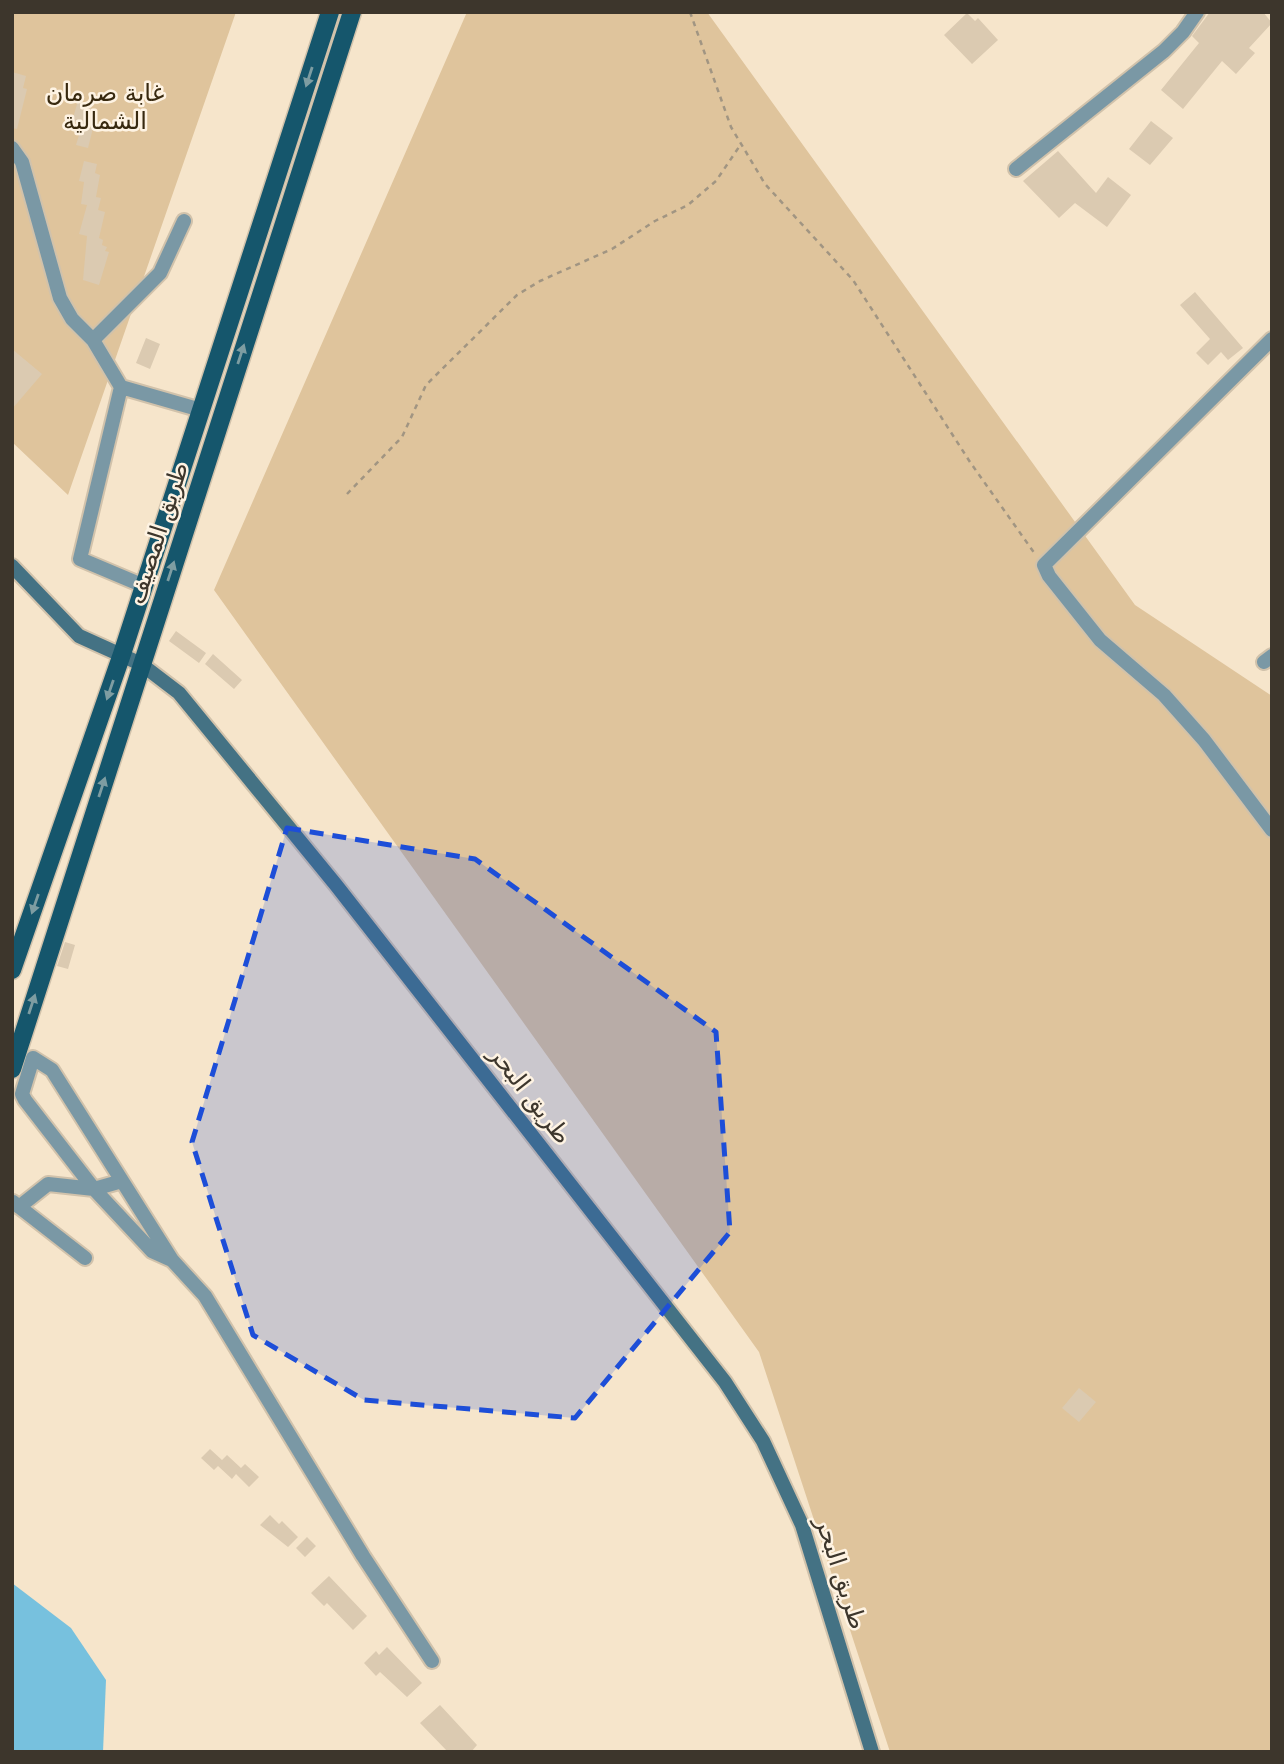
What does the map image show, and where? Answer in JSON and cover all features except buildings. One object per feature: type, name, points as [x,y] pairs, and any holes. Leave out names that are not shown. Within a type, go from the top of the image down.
[{"type":"main road","name":"طريق المصيف","points":[[13,963],[122,654],[330,12]]},
{"type":"main road","name":"طريق المصيف","points":[[12,1069],[352,12]]},
{"type":"street","points":[[1016,169],[1164,51],[1183,32],[1197,12]]},
{"type":"street","points":[[12,148],[22,162],[60,298],[72,319],[93,340],[121,387],[201,410]]},
{"type":"street","points":[[93,340],[160,273],[184,221]]},
{"type":"street","points":[[1272,339],[1044,565],[1049,576],[1100,640],[1164,695],[1204,740],[1272,830]]},
{"type":"street","points":[[121,387],[80,559],[144,586]]},
{"type":"street","name":"طريق البحر","points":[[12,566],[70,629],[90,642],[141,664],[179,693],[336,885],[725,1382],[763,1441],[802,1525],[872,1752]]},
{"type":"street","points":[[172,1260],[152,1251],[94,1188],[23,1097],[33,1058],[52,1070],[151,1222],[172,1260],[205,1296],[363,1556],[432,1661]]},
{"type":"street","points":[[85,1258],[16,1204],[48,1184],[94,1188],[122,1181]]},
{"type":"path","points":[[690,12],[731,127],[765,184],[853,280],[970,462],[1044,565]]},
{"type":"path","points":[[347,494],[402,436],[426,385],[517,295],[548,276],[612,249],[655,221],[688,205],[716,181],[741,144]]},
{"type":"highlighted area","points":[[287,828],[475,859],[716,1032],[730,1232],[575,1418],[364,1400],[253,1335],[192,1142]]},
{"type":"green space","name":"غابة صرمان الشمالية","points":[[12,12],[236,12],[68,495],[12,442]]},
{"type":"green space","points":[[467,12],[707,12],[1135,605],[1272,696],[1272,1752],[890,1752],[759,1352],[214,590]]},
{"type":"water","points":[[12,1583],[71,1628],[106,1680],[103,1752],[12,1752]]}]
